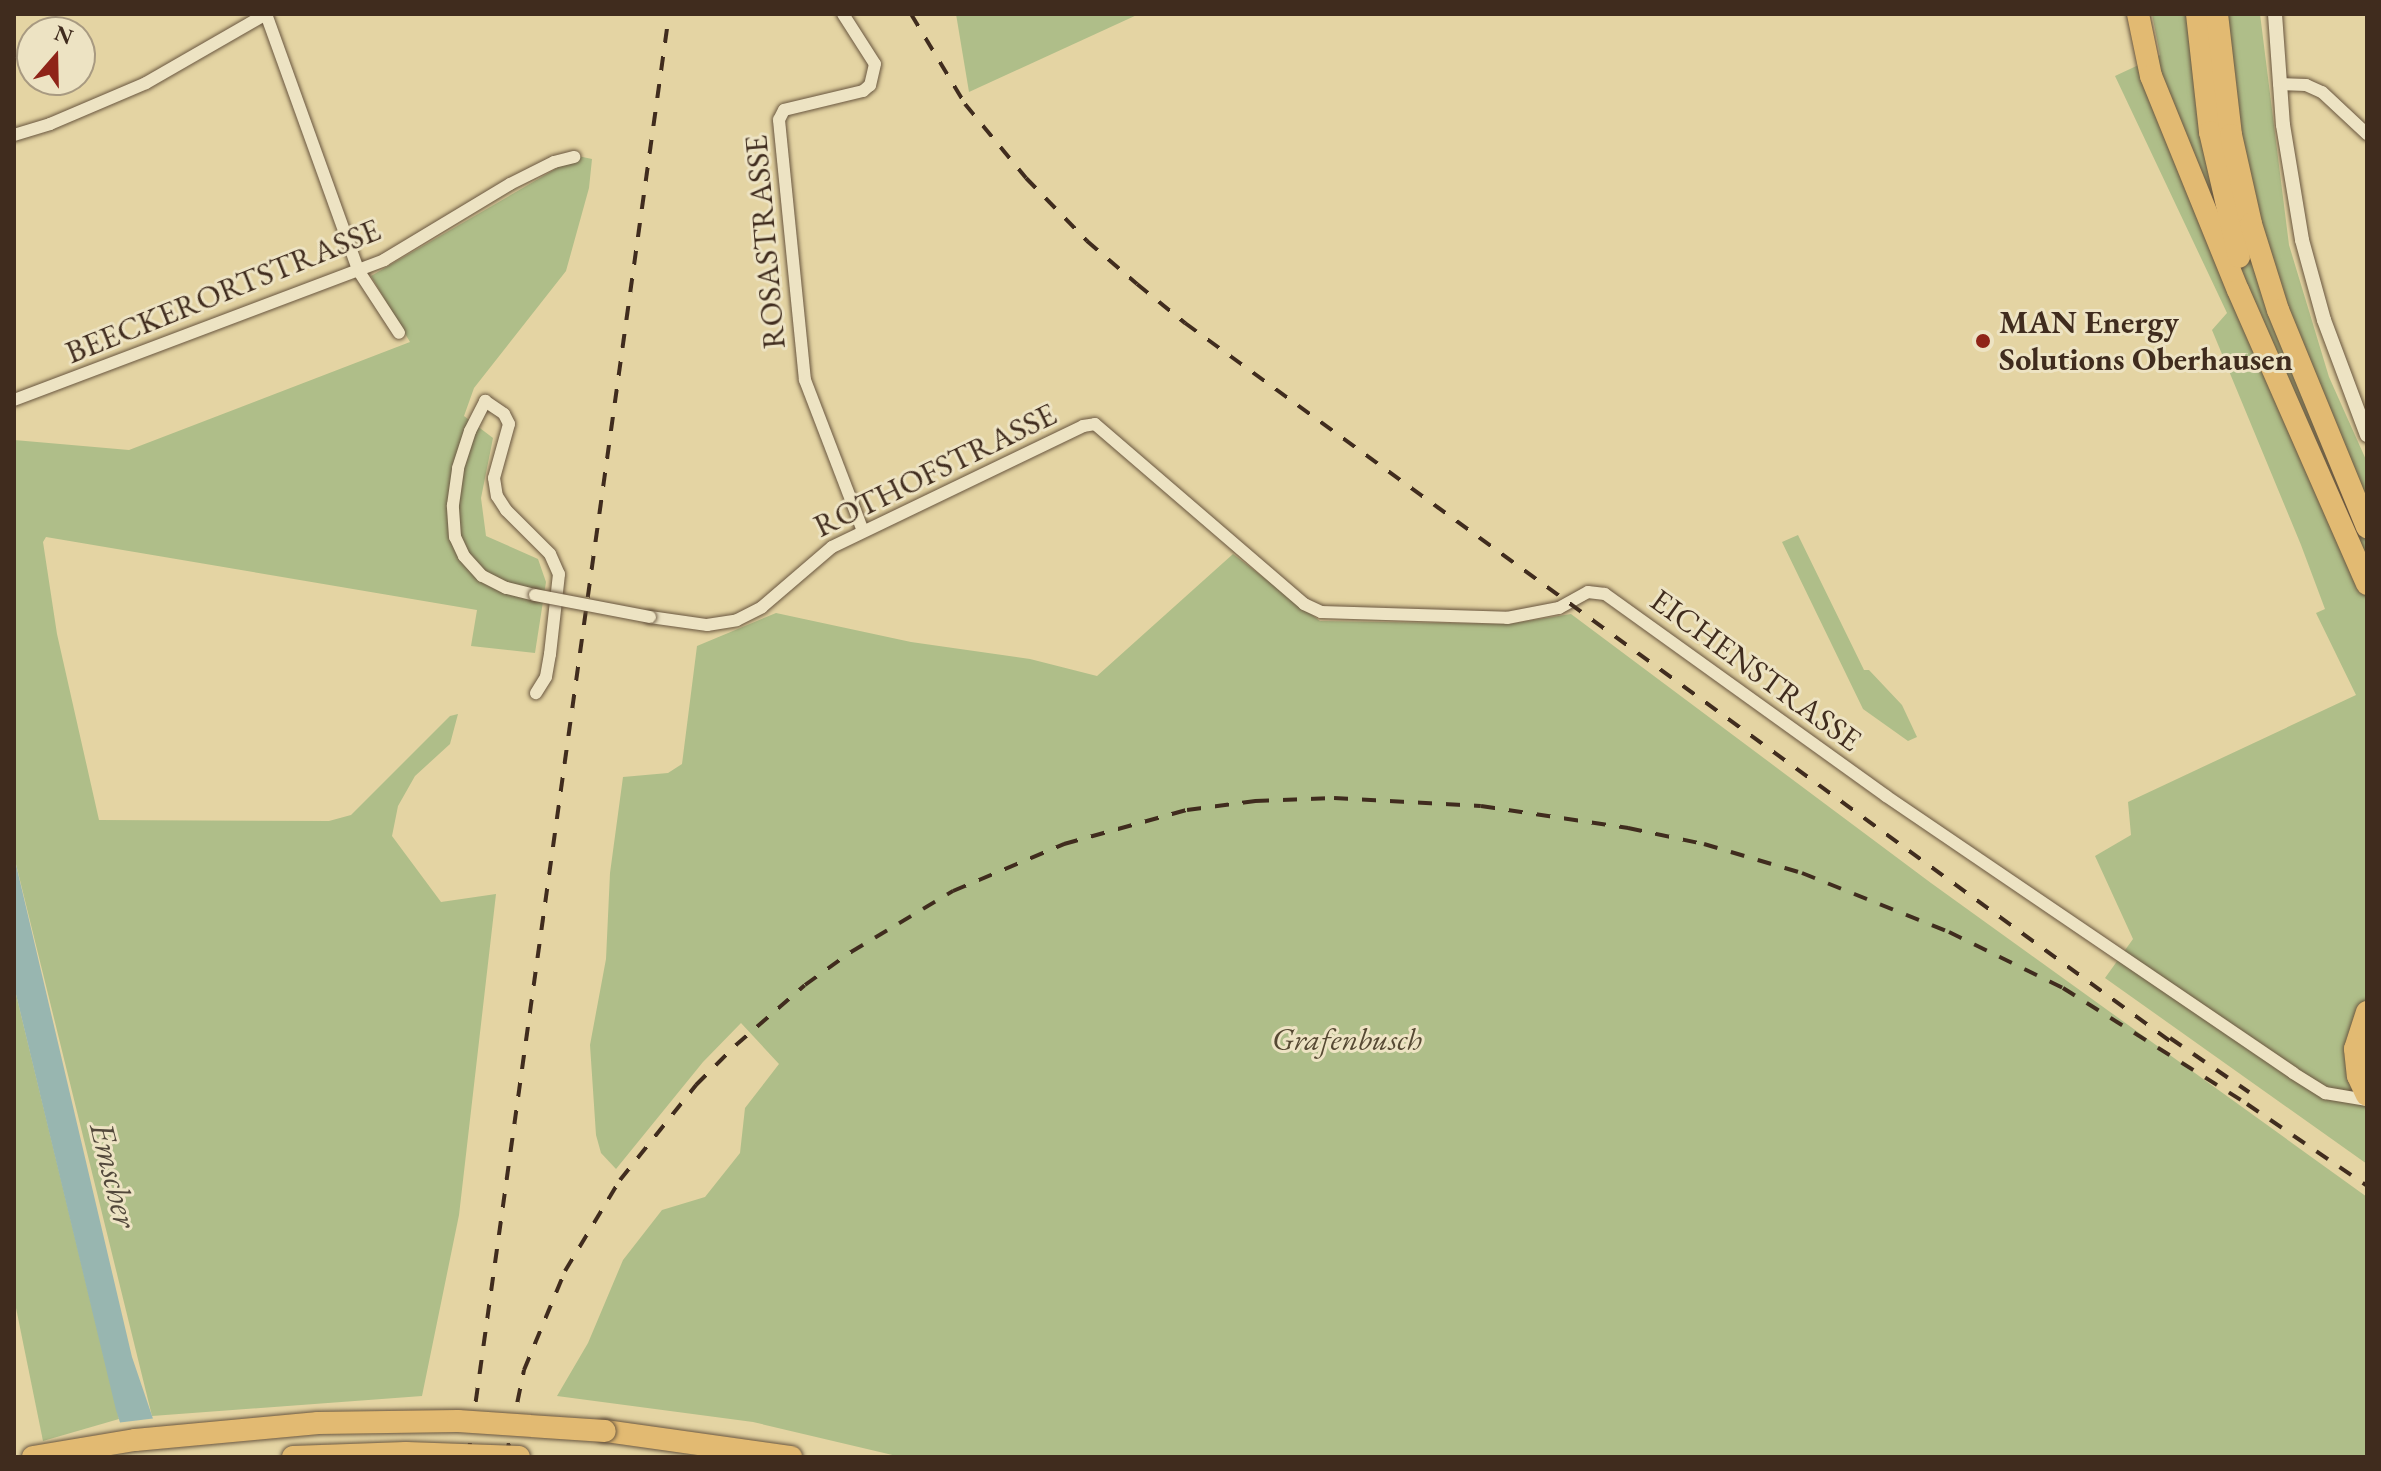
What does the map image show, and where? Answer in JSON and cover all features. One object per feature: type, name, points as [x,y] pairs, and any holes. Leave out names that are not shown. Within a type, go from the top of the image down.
[{"type":"highway","points":[[2138,14],[2151,76],[2238,290],[2367,584]]},
{"type":"highway","points":[[2197,14],[2210,132],[2226,209],[2246,280],[2291,405]]},
{"type":"highway","points":[[2217,14],[2231,135],[2251,224],[2283,324],[2367,527]]},
{"type":"highway","points":[[2367,1012],[2355,1049],[2358,1076],[2367,1097]]},
{"type":"highway","points":[[2367,1029],[2362,1051],[2367,1079]]},
{"type":"highway","points":[[33,1457],[135,1440],[318,1423],[458,1421],[688,1439],[791,1457]]},
{"type":"highway","points":[[293,1457],[406,1453],[519,1457]]},
{"type":"street","points":[[14,135],[50,124],[146,83],[266,14],[358,270],[399,333]]},
{"type":"street","name":"ROSASTRASSE","points":[[843,14],[875,64],[870,85],[863,91],[784,110],[779,120],[805,380],[863,531]]},
{"type":"street","points":[[2275,14],[2288,164],[2313,280],[2335,354],[2367,435]]},
{"type":"street","points":[[2279,84],[2306,85],[2322,92],[2367,134]]},
{"type":"street","name":"BEECKERORTSTRASSE","points":[[14,400],[384,260],[510,184],[554,162],[574,157]]},
{"type":"street","name":"ROTHOFSTRASSE","points":[[536,693],[546,677],[550,654],[559,574],[550,554],[506,510],[497,496],[494,478],[509,424],[504,414],[485,401],[470,431],[458,468],[453,505],[455,537],[464,556],[482,576],[506,588],[535,595],[650,617],[707,625],[737,620],[762,607],[819,555],[863,531],[1083,426],[1095,424]]},
{"type":"street","name":"EICHENSTRASSE","points":[[1095,424],[1304,604],[1321,612],[1507,618],[1559,608],[1588,592],[1605,594],[1886,796],[2293,1073],[2325,1093],[2367,1097]]},
{"type":"green space","points":[[956,14],[1139,14],[969,92]]},
{"type":"green space","points":[[2152,14],[2260,14],[2289,245],[2329,377],[2367,462],[2367,1164],[2105,978],[2133,939],[2095,856],[2131,835],[2128,802],[2356,695],[2316,613],[2325,609],[2212,330],[2227,313],[2115,76],[2160,55]]},
{"type":"green space","points":[[578,156],[592,159],[589,188],[566,271],[474,388],[464,416],[493,438],[481,498],[486,536],[538,559],[546,582],[535,653],[471,646],[477,610],[46,537],[43,542],[57,634],[99,820],[329,821],[351,815],[450,716],[458,714],[450,744],[415,776],[398,806],[392,836],[441,902],[496,894],[459,1215],[422,1396],[152,1416],[14,856],[14,440],[129,450],[410,342],[371,276]]},
{"type":"green space","points":[[1798,535],[1864,670],[1869,670],[1902,705],[1917,737],[1908,741],[1863,709],[1782,542]]},
{"type":"green space","name":"Grafenbusch","points":[[1233,554],[1320,621],[1509,624],[1571,614],[1931,883],[2367,1197],[2367,1457],[901,1457],[753,1422],[557,1396],[588,1343],[623,1260],[662,1210],[705,1197],[740,1153],[745,1108],[779,1064],[741,1023],[703,1062],[616,1169],[601,1153],[596,1135],[590,1045],[606,959],[610,873],[623,777],[668,773],[682,764],[697,646],[776,613],[911,642],[1030,659],[1097,676]]},
{"type":"green space","points":[[14,986],[119,1419],[43,1441],[14,1298]]},
{"type":"water","points":[[14,856],[132,1357],[166,1457],[131,1457],[116,1410],[14,986]]},
{"type":"pier","points":[[157,1418],[170,1457],[127,1457],[116,1423]]},
{"type":"railway","points":[[468,1457],[669,14]]},
{"type":"railway","points":[[911,14],[965,104],[1026,178],[1087,241],[1137,284],[1185,323],[2177,1046]]},
{"type":"railway","points":[[506,1457],[524,1370],[565,1271],[620,1180],[696,1085],[736,1045],[805,985],[851,952],[953,891],[1064,844],[1187,810],[1255,801],[1334,798],[1481,806],[1628,828],[1704,844],[1802,873],[1949,932],[2063,988],[2247,1104],[2367,1186]]},
{"type":"railway","points":[[2170,1038],[2249,1092]]},
{"type":"place","name":"MAN Energy Solutions Oberhausen","points":[[1983,341]]},
{"type":"water label","name":"Emscher","points":[[114,1175]]}]
